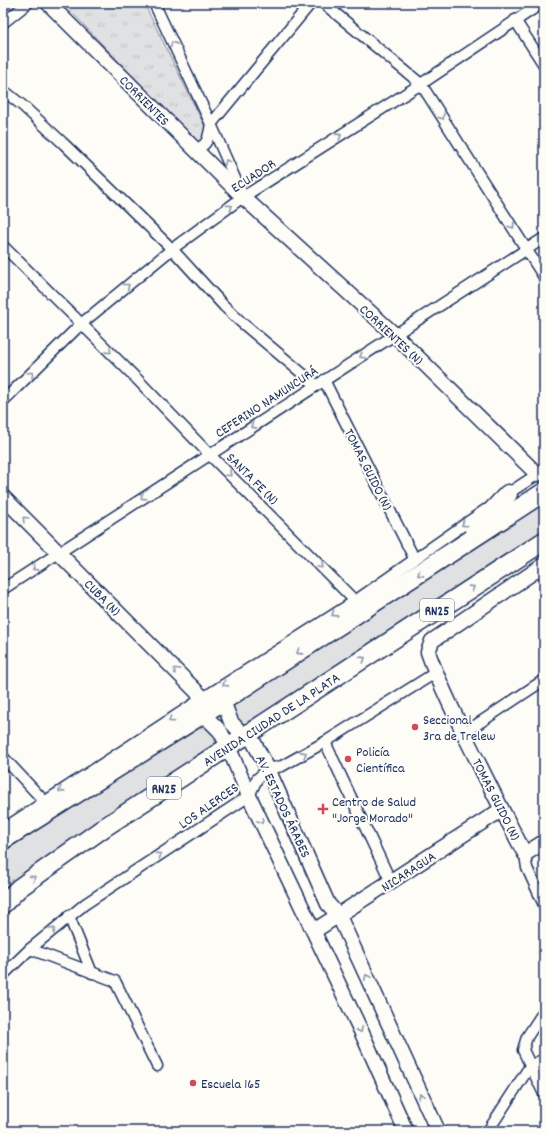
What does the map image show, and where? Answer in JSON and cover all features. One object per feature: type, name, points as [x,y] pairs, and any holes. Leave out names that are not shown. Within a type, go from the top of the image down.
[{"type":"highway","points":[[3,840],[203,706],[223,701],[544,492]]},
{"type":"highway","points":[[453,552],[508,494]]},
{"type":"highway","name":"AVENIDA CIUDAD DE LA PLATA","points":[[3,904],[19,888],[105,826],[172,792],[229,751],[302,710],[331,680],[544,541]]},
{"type":"highway","points":[[3,829],[37,818],[44,801]]},
{"type":"street","points":[[3,23],[28,3]]},
{"type":"street","name":"CORRIENTES","points":[[48,3],[194,150],[243,197]]},
{"type":"street","points":[[154,3],[211,124],[243,197]]},
{"type":"street","points":[[194,150],[203,147],[207,142],[211,124],[311,3]]},
{"type":"street","points":[[323,3],[421,84],[544,277]]},
{"type":"street","name":"ECUADOR","points":[[3,401],[81,324],[172,249],[243,197],[421,84],[542,3]]},
{"type":"street","points":[[515,20],[544,65]]},
{"type":"street","name":"TOMAS GUIDO (N)","points":[[3,90],[23,106],[64,144],[172,249],[224,306],[241,322],[320,382],[414,558]]},
{"type":"street","name":"CORRIENTES (N)","points":[[243,197],[395,335],[541,472]]},
{"type":"street","name":"CEFERINO NAMUNCURÁ","points":[[3,589],[544,238]]},
{"type":"street","name":"SANTA FE (N)","points":[[3,246],[136,378],[355,601]]},
{"type":"street","points":[[3,829],[169,721],[203,706],[355,601],[414,558],[541,472]]},
{"type":"street","name":"CUBA (N)","points":[[3,497],[59,552],[203,706]]},
{"type":"street","points":[[268,769],[282,766],[325,742],[435,673],[428,652],[432,641],[544,565]]},
{"type":"street","name":"TOMAS GUIDO (N)","points":[[435,673],[501,810],[525,854],[527,868],[544,905]]},
{"type":"street","points":[[464,733],[544,680]]},
{"type":"street","name":"AV. ESTADOS ÁRABES","points":[[223,701],[231,722],[249,739],[268,769],[328,904],[339,916],[438,1131]]},
{"type":"street","name":"AV. ESTADOS ÁRABES","points":[[203,706],[220,731],[406,1131]]},
{"type":"street","points":[[325,742],[391,882]]},
{"type":"street","points":[[3,757],[44,801]]},
{"type":"street","name":"LOS ALERCES","points":[[3,975],[69,916],[249,796],[257,779],[268,769]]},
{"type":"street","name":"NICARAGUA","points":[[314,931],[501,810]]},
{"type":"street","points":[[525,854],[544,842]]},
{"type":"street","points":[[69,916],[92,972]]},
{"type":"street","points":[[30,950],[115,981],[157,1066]]},
{"type":"street","points":[[544,1011],[527,1037],[523,1050],[544,1094]]},
{"type":"street","points":[[488,1131],[530,1066],[544,1059]]},
{"type":"green space","points":[[63,3],[144,3],[207,131],[204,141],[197,144]]},
{"type":"green space","points":[[544,497],[544,534],[250,725],[239,722],[232,712],[233,701]]},
{"type":"green space","points":[[197,725],[206,726],[215,737],[215,747],[90,827],[3,888],[3,852]]},
{"type":"place","name":"Seccional 3ra de Trelew","points":[[415,727]]},
{"type":"place","name":"Policía Científica","points":[[348,759]]},
{"type":"place","name":"Centro de Salud \"Jorge Morado\"","points":[[323,809]]},
{"type":"place","name":"Escuela 165","points":[[193,1083]]}]
